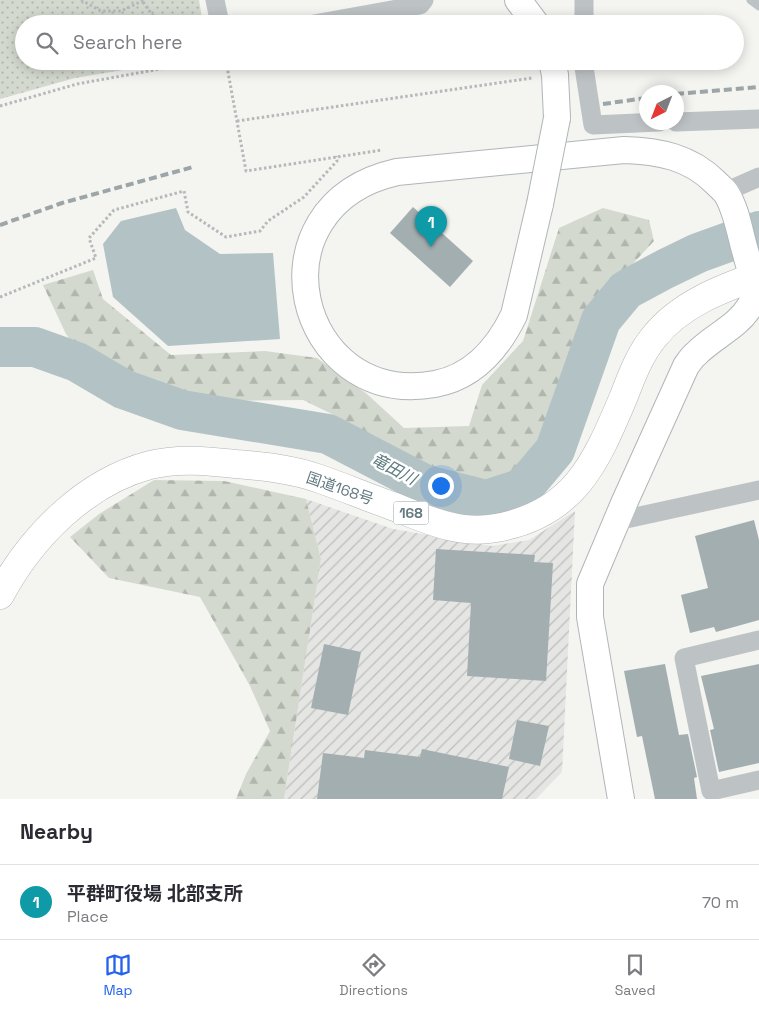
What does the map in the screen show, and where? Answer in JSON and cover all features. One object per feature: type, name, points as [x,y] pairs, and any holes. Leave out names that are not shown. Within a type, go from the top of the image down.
[{"type":"highway","name":"国道168号","points":[[0,595],[34,545],[65,511],[83,497],[126,474],[150,465],[201,461],[245,464],[287,470],[316,477],[442,525],[468,530],[493,529],[518,524],[553,506],[568,494],[590,468],[607,436],[639,358],[654,336],[675,316],[753,270]]},
{"type":"street","points":[[215,0],[218,15]]},
{"type":"street","points":[[367,15],[420,6],[424,0]]},
{"type":"street","points":[[518,0],[529,15]]},
{"type":"street","points":[[584,0],[584,15]]},
{"type":"street","points":[[554,70],[557,118],[549,157],[540,204],[514,315],[496,345],[470,370],[448,381],[409,387],[389,384],[371,377],[351,367],[324,341],[315,324],[308,304],[306,268],[308,251],[314,234],[333,206],[345,194],[377,177],[397,172],[549,157],[624,150],[647,151],[669,155],[691,163],[709,176],[729,199],[753,270],[754,293],[750,306],[736,322],[696,354],[686,366],[616,520],[590,584],[590,617],[621,799]]},
{"type":"street","points":[[585,70],[594,125],[639,123]]},
{"type":"street","points":[[684,122],[759,119]]},
{"type":"street","points":[[729,199],[759,177]]},
{"type":"street","points":[[616,520],[759,490]]},
{"type":"street","points":[[759,640],[684,658],[711,791],[759,780]]},
{"type":"lane","points":[[751,0],[759,6]]},
{"type":"path","points":[[81,0],[100,11],[121,12],[143,1],[152,15]]},
{"type":"path","points":[[0,106],[77,84],[150,70]]},
{"type":"path","points":[[228,70],[246,171],[349,154]]},
{"type":"path","points":[[237,122],[542,70]]},
{"type":"path","points":[[0,297],[96,258],[90,238],[114,210],[184,191],[188,212],[226,236],[260,231],[268,222],[304,197],[337,161],[336,156]]},
{"type":"shaded area","points":[[176,208],[185,230],[220,254],[273,253],[280,339],[168,346],[113,297],[103,244],[121,221]]},
{"type":"shaded area","points":[[306,499],[393,529],[492,546],[529,540],[575,511],[562,772],[536,799],[284,799],[321,559]]},
{"type":"green space","points":[[0,0],[199,0],[202,15],[15,15],[15,70],[123,70],[75,78],[0,99]]},
{"type":"green space","points":[[603,208],[649,220],[654,241],[589,311],[547,447],[517,480],[486,491],[431,478],[368,447],[340,418],[303,400],[193,401],[138,386],[83,358],[66,334],[43,285],[93,270],[103,299],[171,355],[265,351],[317,358],[367,394],[404,428],[469,426],[482,385],[523,341],[559,228]]},
{"type":"green space","points":[[154,480],[224,481],[306,499],[321,559],[284,799],[236,799],[246,774],[270,731],[250,686],[200,597],[109,578],[70,537],[99,514]]},
{"type":"building","points":[[413,207],[473,261],[450,287],[390,233]]},
{"type":"building","points":[[754,520],[759,540],[759,620],[716,632],[714,627],[690,633],[681,595],[708,588],[695,536]]},
{"type":"building","points":[[436,549],[535,555],[534,562],[553,563],[546,681],[467,676],[471,603],[433,600]]},
{"type":"building","points":[[324,644],[361,652],[348,715],[311,708]]},
{"type":"building","points":[[665,664],[679,735],[688,734],[697,777],[694,778],[697,799],[655,799],[642,736],[637,737],[624,671]]},
{"type":"building","points":[[759,664],[759,763],[719,772],[710,730],[714,729],[701,676]]},
{"type":"building","points":[[517,720],[549,726],[540,766],[509,759]]},
{"type":"building","points":[[422,749],[509,767],[502,799],[317,799],[323,753],[364,758],[365,750],[420,757]]},
{"type":"waterway","name":"竜田川","points":[[0,347],[35,347],[77,362],[123,389],[182,410],[328,434],[426,485],[486,500],[523,488],[555,450],[601,320],[626,290],[698,253],[759,231]]},
{"type":"railway","points":[[684,93],[759,87]]},
{"type":"railway","points":[[603,104],[639,99]]},
{"type":"railway","points":[[0,225],[62,203],[193,167]]},
{"type":"place","name":"平群町役場 北部支所","points":[[431,247]]}]
